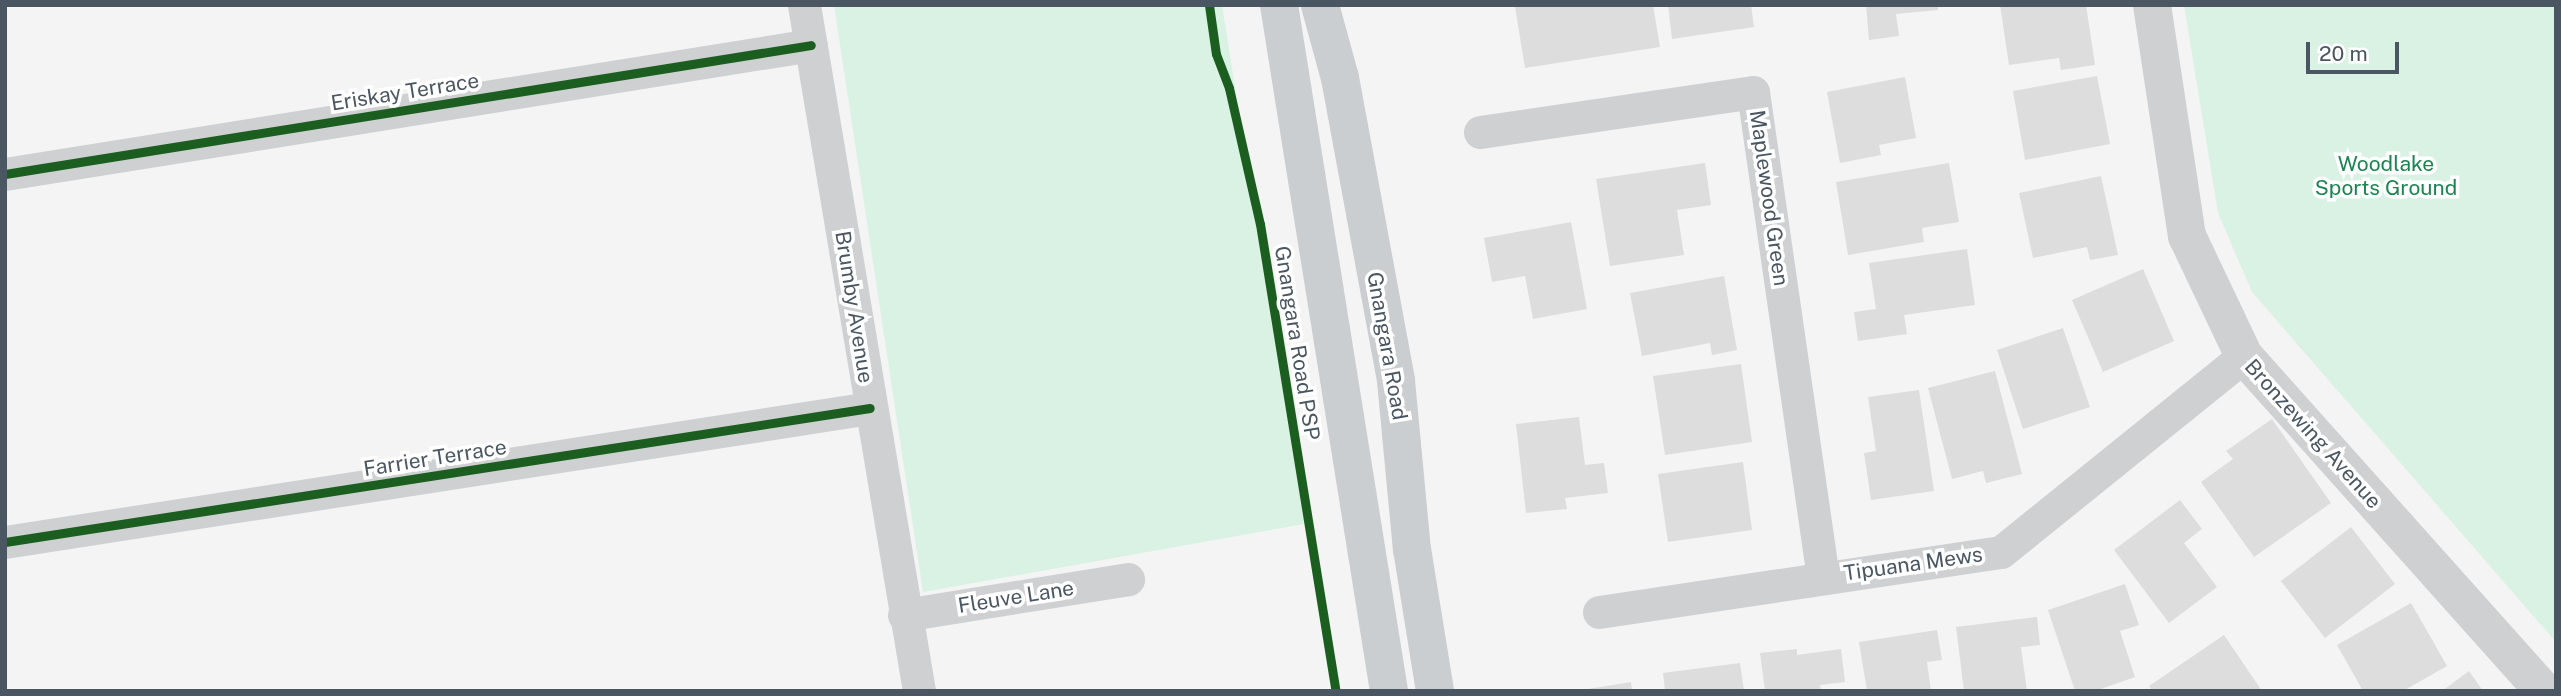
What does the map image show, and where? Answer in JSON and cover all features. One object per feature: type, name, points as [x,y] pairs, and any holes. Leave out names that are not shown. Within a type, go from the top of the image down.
[{"type":"main road","points":[[1279,5],[1389,691]]},
{"type":"main road","name":"Gnangara Road","points":[[1320,5],[1340,78],[1395,381],[1412,549],[1435,691]]},
{"type":"street","name":"Brumby Avenue","points":[[804,5],[904,615],[919,691]]},
{"type":"street","name":"Bronzewing Avenue","points":[[2152,5],[2187,236],[2244,356],[2543,691]]},
{"type":"street","name":"Eriskay Terrace","points":[[5,174],[811,45]]},
{"type":"street","name":"Maplewood Green","points":[[1480,132],[1753,92],[1823,577]]},
{"type":"street","name":"Tipuana Mews","points":[[1599,612],[2001,552],[2244,356]]},
{"type":"street","name":"Farrier Terrace","points":[[5,542],[870,408]]},
{"type":"street","name":"Fleuve Lane","points":[[904,615],[1128,579]]},
{"type":"green space","points":[[834,5],[1222,5],[1304,524],[923,592]]},
{"type":"green space","name":"Woodlake Sports Ground","points":[[2184,5],[2556,5],[2556,642],[2252,292],[2218,213]]},
{"type":"building","points":[[1653,5],[1660,47],[1525,68],[1515,7]]},
{"type":"building","points":[[1668,5],[1751,5],[1754,27],[1672,39]]},
{"type":"building","points":[[1866,5],[1938,5],[1938,10],[1896,14],[1899,36],[1869,40]]},
{"type":"building","points":[[2000,5],[2086,5],[2095,65],[2061,70],[2059,58],[2009,65]]},
{"type":"building","points":[[2097,76],[2110,144],[2025,160],[2013,91]]},
{"type":"building","points":[[1905,77],[1916,138],[1879,145],[1881,155],[1840,163],[1827,92]]},
{"type":"building","points":[[1705,163],[1711,205],[1677,210],[1684,255],[1610,266],[1596,179]]},
{"type":"building","points":[[1949,163],[1959,222],[1922,228],[1924,242],[1848,255],[1836,182]]},
{"type":"building","points":[[2101,176],[2118,255],[2090,260],[2087,247],[2033,258],[2019,193]]},
{"type":"building","points":[[1571,222],[1587,309],[1533,319],[1525,276],[1492,282],[1484,238]]},
{"type":"building","points":[[1967,249],[1975,305],[1904,315],[1907,334],[1858,341],[1854,312],[1876,309],[1869,263]]},
{"type":"building","points":[[2143,269],[2174,341],[2103,372],[2072,300]]},
{"type":"building","points":[[1724,276],[1737,350],[1712,355],[1710,343],[1642,356],[1630,293]]},
{"type":"building","points":[[2063,328],[2090,407],[2023,429],[1997,350]]},
{"type":"building","points":[[1741,364],[1752,442],[1665,455],[1653,376]]},
{"type":"building","points":[[1995,371],[2022,474],[1986,483],[1983,471],[1952,479],[1928,388]]},
{"type":"building","points":[[1919,390],[1934,491],[1871,500],[1864,453],[1876,451],[1868,397]]},
{"type":"building","points":[[1579,417],[1585,465],[1604,463],[1608,493],[1565,498],[1567,509],[1526,513],[1516,424]]},
{"type":"building","points":[[2272,419],[2331,503],[2254,557],[2201,482],[2233,459],[2226,451]]},
{"type":"building","points":[[1743,462],[1752,530],[1668,542],[1658,474]]},
{"type":"building","points":[[2180,500],[2202,529],[2184,543],[2217,587],[2169,623],[2114,550]]},
{"type":"building","points":[[2351,527],[2395,584],[2325,638],[2281,581]]},
{"type":"building","points":[[2125,584],[2139,625],[2120,631],[2135,677],[2095,691],[2075,691],[2048,610]]},
{"type":"building","points":[[2411,603],[2447,666],[2403,691],[2363,691],[2337,645]]},
{"type":"building","points":[[2037,617],[2040,645],[2021,647],[2027,691],[1964,691],[1956,627]]},
{"type":"building","points":[[1937,630],[1942,660],[1927,662],[1931,691],[1867,691],[1859,642]]},
{"type":"building","points":[[2224,635],[2262,691],[2152,691],[2149,686]]},
{"type":"building","points":[[1797,649],[1797,655],[1841,649],[1845,682],[1820,685],[1821,691],[1765,691],[1760,653]]},
{"type":"building","points":[[1740,663],[1744,691],[1665,691],[1663,673]]},
{"type":"building","points":[[2469,671],[2483,691],[2442,691]]},
{"type":"building","points":[[1631,682],[1632,691],[1588,691],[1588,689]]},
{"type":"cycle path","name":"Gnangara Road PSP","points":[[1209,5],[1216,54],[1229,88],[1260,224],[1336,691]]},
{"type":"cycle path","points":[[5,174],[811,45]]},
{"type":"cycle path","points":[[5,542],[870,408]]}]
